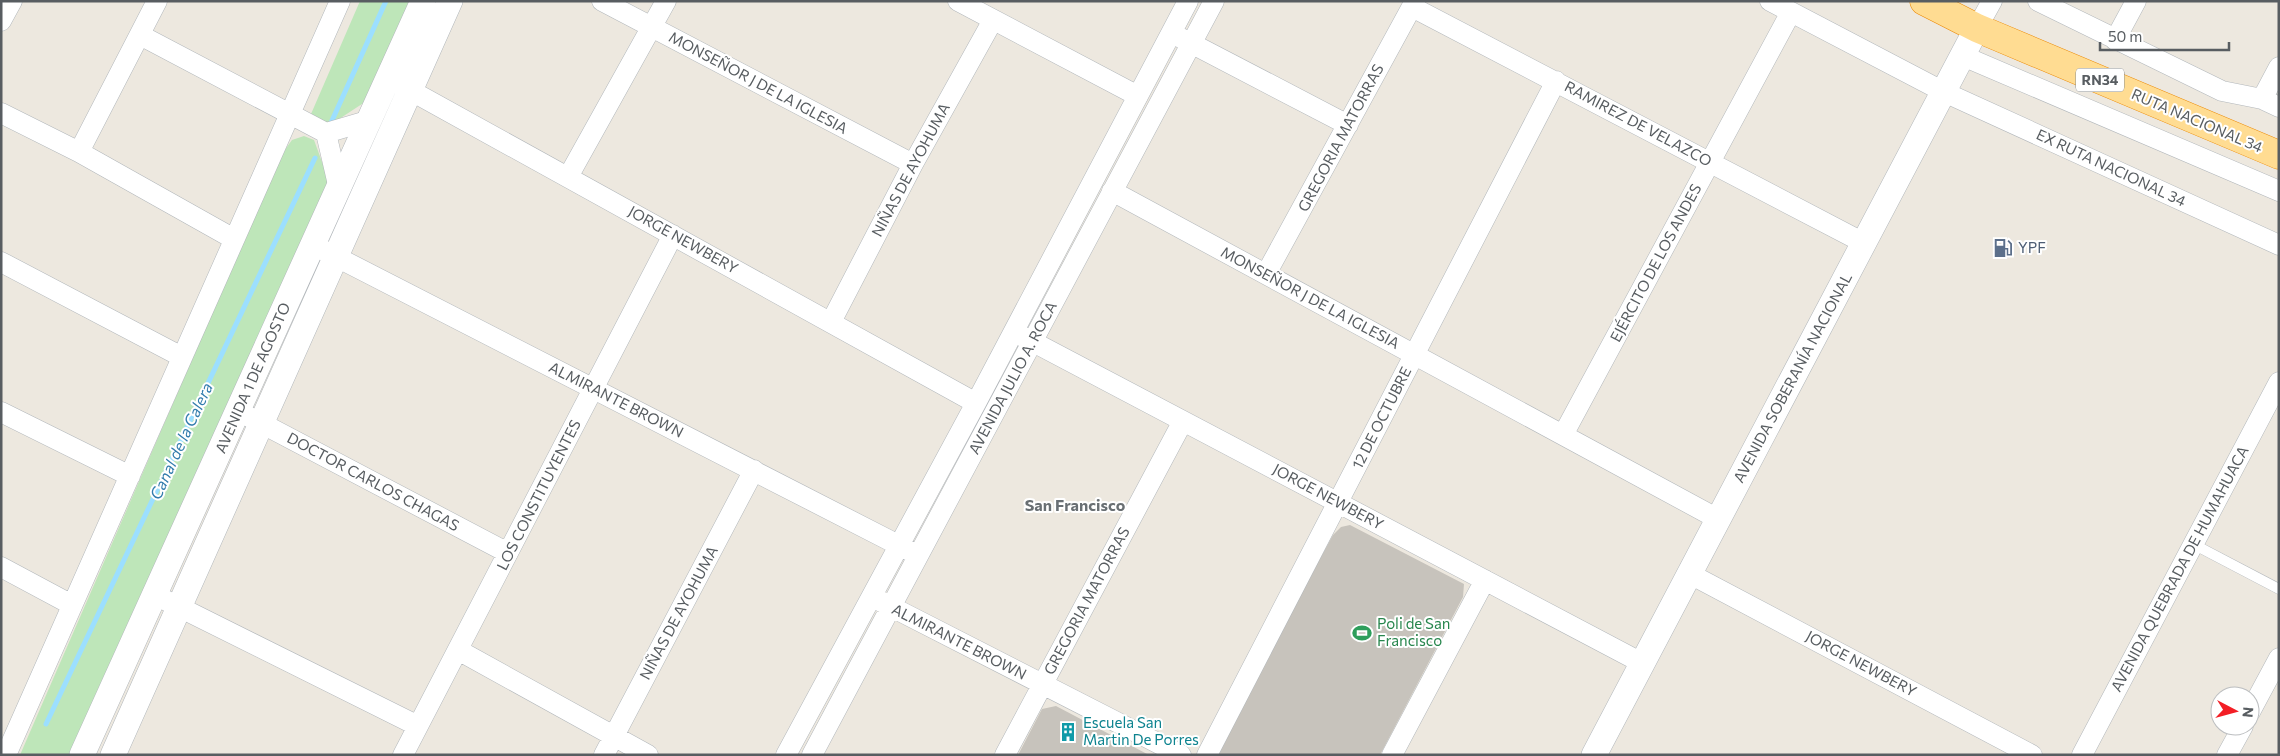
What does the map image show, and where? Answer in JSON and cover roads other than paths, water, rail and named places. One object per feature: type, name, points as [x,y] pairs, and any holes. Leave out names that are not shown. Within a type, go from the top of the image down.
[{"type":"highway","name":"RUTA NACIONAL 34","points":[[1924,1],[1977,28],[2279,155]]},
{"type":"street","points":[[1,21],[12,1]]},
{"type":"street","points":[[79,152],[157,1]]},
{"type":"street","points":[[6,755],[9,727],[72,605],[340,1]]},
{"type":"street","name":"AVENIDA 1 DE AGOSTO","points":[[82,755],[423,1]]},
{"type":"street","name":"AVENIDA 1 DE AGOSTO","points":[[113,755],[450,1]]},
{"type":"street","name":"MONSEÑOR J DE LA IGLESIA","points":[[602,1],[913,164]]},
{"type":"street","points":[[568,177],[653,28],[666,1]]},
{"type":"street","points":[[958,1],[1138,96]]},
{"type":"street","name":"AVENIDA JULIO A. ROCA","points":[[786,755],[1014,332],[1188,1]]},
{"type":"street","name":"AVENIDA JULIO A. ROCA","points":[[812,755],[1214,1]]},
{"type":"street","name":"EX RUTA NACIONAL 34","points":[[1770,1],[1944,92],[2279,245]]},
{"type":"street","name":"AVENIDA SOBERANÍA NACIONAL","points":[[1594,755],[1992,1]]},
{"type":"street","points":[[2038,1],[2222,92],[2270,103],[2279,67]]},
{"type":"street","points":[[2115,40],[2136,1]]},
{"type":"street","name":"RAMIREZ DE VELAZCO","points":[[1413,4],[1864,243]]},
{"type":"street","name":"GREGORIA MATORRAS","points":[[1266,274],[1413,4]]},
{"type":"street","name":"EJÉRCITO DE LOS ANDES","points":[[1563,435],[1791,12]]},
{"type":"street","name":"NIÑAS DE AYOHUMA","points":[[831,322],[913,164],[993,20]]},
{"type":"street","points":[[1171,32],[1348,124]]},
{"type":"street","points":[[140,34],[326,133],[370,120]]},
{"type":"street","points":[[1963,56],[2279,191]]},
{"type":"street","name":"JORGE NEWBERY","points":[[389,79],[976,403]]},
{"type":"street","name":"12 DE OCTUBRE","points":[[1208,755],[1556,81]]},
{"type":"street","points":[[1,113],[79,152],[234,239]]},
{"type":"street","points":[[326,133],[339,189]]},
{"type":"street","name":"MONSEÑOR J DE LA IGLESIA","points":[[1112,191],[1718,519]]},
{"type":"street","name":"LOS CONSTITUYENTES","points":[[403,755],[674,235]]},
{"type":"street","name":"ALMIRANTE BROWN","points":[[314,245],[918,555]]},
{"type":"street","points":[[1,262],[182,357]]},
{"type":"street","name":"JORGE NEWBERY","points":[[1014,332],[1642,664]]},
{"type":"street","name":"AVENIDA QUEBRADA DE HUMAHUACA","points":[[2082,755],[2279,383]]},
{"type":"street","name":"DOCTOR CARLOS CHAGAS","points":[[238,411],[508,553]]},
{"type":"street","points":[[1,412],[130,476]]},
{"type":"street","name":"GREGORIA MATORRAS","points":[[1005,755],[1183,421]]},
{"type":"street","name":"NIÑAS DE AYOHUMA","points":[[604,755],[754,470]]},
{"type":"street","points":[[1,567],[72,605]]},
{"type":"street","name":"JORGE NEWBERY","points":[[1690,574],[2032,755]]},
{"type":"street","points":[[1392,755],[1485,580]]},
{"type":"street","points":[[155,595],[418,726]]},
{"type":"street","name":"ALMIRANTE BROWN","points":[[871,597],[1181,755]]},
{"type":"street","points":[[458,650],[648,755]]},
{"type":"street","points":[[2260,693],[2279,658]]},
{"type":"street","points":[[2227,755],[2237,736]]},
{"type":"lane","points":[[2193,544],[2279,589]]},
{"type":"waterway","name":"Canal de la Calera","points":[[330,125],[386,1]]},
{"type":"waterway","name":"Canal de la Calera","points":[[46,724],[315,158]]},
{"type":"place","name":"YPF","points":[[2003,248]]},
{"type":"place","name":"Poli de San Francisco","points":[[1362,633]]},
{"type":"place","name":"Escuela San Martin De Porres","points":[[1068,732]]},
{"type":"district","name":"San Francisco","points":[[1075,505]]}]
